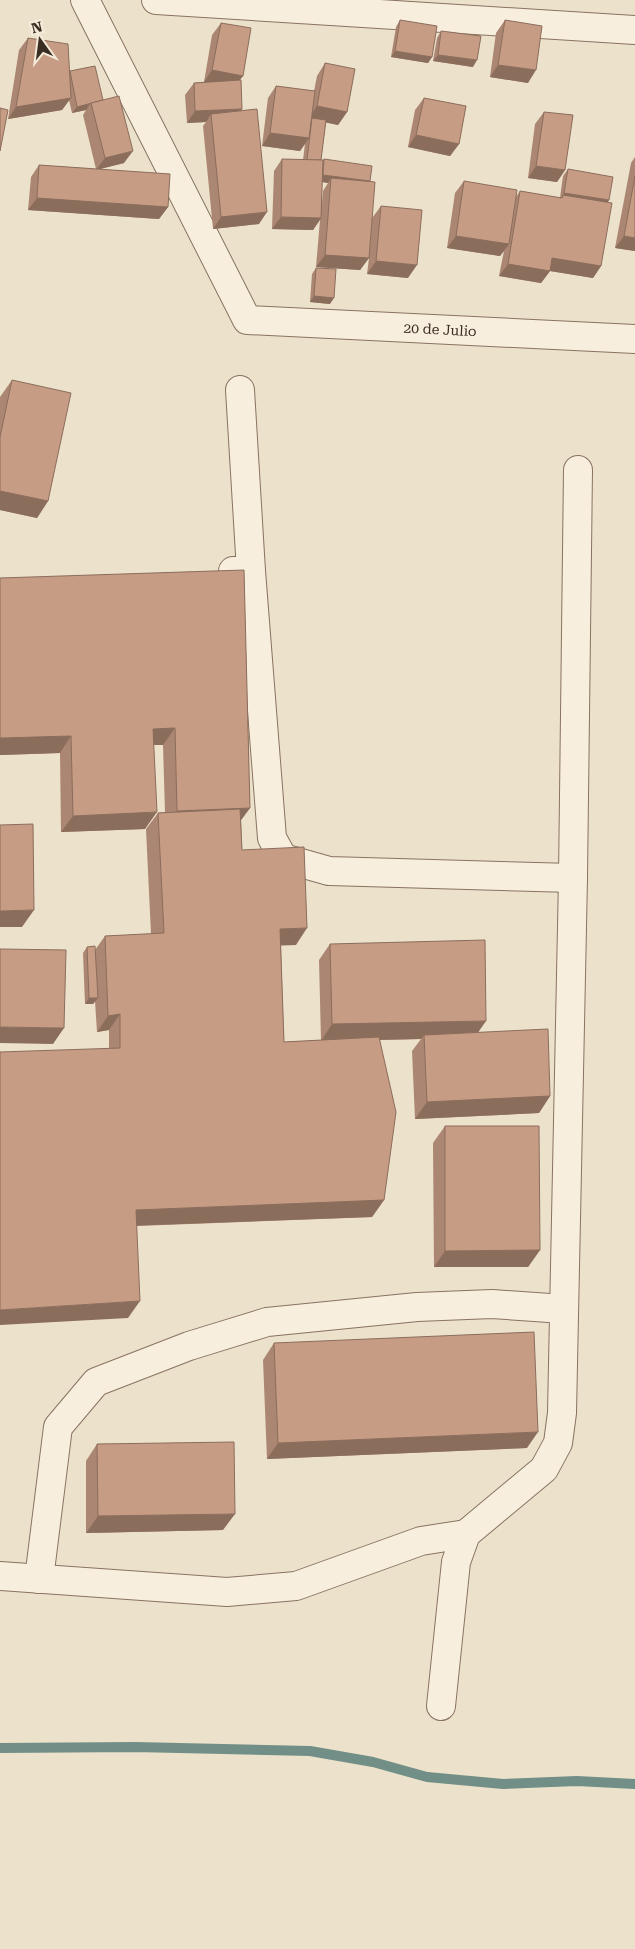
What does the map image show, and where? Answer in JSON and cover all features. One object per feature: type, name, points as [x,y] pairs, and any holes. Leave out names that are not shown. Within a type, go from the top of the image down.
[{"type":"street","name":"20 de Julio","points":[[85,0],[247,320],[635,339]]},
{"type":"street","points":[[156,0],[635,30]]},
{"type":"street","points":[[240,390],[251,571],[272,838],[283,858],[329,871],[573,878]]},
{"type":"street","points":[[441,1706],[456,1562],[466,1534],[544,1469],[558,1443],[562,1413],[573,878],[578,470]]},
{"type":"street","points":[[213,572],[251,571]]},
{"type":"street","points":[[39,1579],[58,1427],[96,1382],[189,1346],[268,1322],[417,1307],[492,1304],[564,1309]]},
{"type":"street","points":[[0,1576],[227,1592],[296,1586],[421,1541],[466,1534]]},
{"type":"building","points":[[400,20],[437,26],[432,57],[395,51]]},
{"type":"building","points":[[505,20],[542,26],[536,70],[498,65]]},
{"type":"building","points":[[221,23],[251,28],[243,76],[212,70]]},
{"type":"building","points":[[441,31],[481,36],[477,60],[438,55]]},
{"type":"building","points":[[28,38],[68,44],[71,98],[16,107]]},
{"type":"building","points":[[325,63],[355,69],[347,112],[317,106]]},
{"type":"building","points":[[95,66],[103,100],[77,107],[70,71]]},
{"type":"building","points":[[241,80],[242,109],[195,111],[194,83]]},
{"type":"building","points":[[276,86],[315,91],[309,138],[270,133]]},
{"type":"building","points":[[119,96],[133,151],[105,158],[91,103]]},
{"type":"building","points":[[424,98],[466,106],[459,144],[416,135]]},
{"type":"building","points":[[0,108],[8,110],[0,151]]},
{"type":"building","points":[[257,109],[267,212],[221,217],[211,114]]},
{"type":"building","points":[[544,112],[573,115],[565,170],[536,166]]},
{"type":"building","points":[[312,118],[326,120],[321,160],[307,160]]},
{"type":"building","points":[[282,159],[323,160],[321,218],[281,217]]},
{"type":"building","points":[[324,159],[372,166],[370,181],[323,175]]},
{"type":"building","points":[[39,165],[170,174],[168,207],[37,198]]},
{"type":"building","points":[[568,169],[613,177],[609,200],[564,193]]},
{"type":"building","points":[[635,176],[635,238],[624,236]]},
{"type":"building","points":[[331,178],[375,182],[369,258],[325,255]]},
{"type":"building","points":[[464,181],[517,190],[509,244],[456,236]]},
{"type":"building","points":[[520,191],[562,198],[563,195],[612,203],[601,266],[552,258],[550,271],[508,264]]},
{"type":"building","points":[[381,206],[422,210],[417,265],[376,261]]},
{"type":"building","points":[[316,268],[336,269],[334,298],[314,296]]},
{"type":"building","points":[[12,380],[71,393],[48,501],[0,491],[0,437]]},
{"type":"building","points":[[244,570],[250,808],[177,811],[175,728],[153,729],[157,812],[73,816],[71,736],[0,738],[0,578]]},
{"type":"building","points":[[240,809],[242,850],[304,847],[307,928],[280,929],[284,1042],[379,1037],[396,1112],[384,1200],[136,1210],[140,1301],[0,1310],[0,1052],[120,1048],[120,1014],[108,1016],[105,936],[164,933],[158,813]]},
{"type":"building","points":[[33,824],[34,910],[0,911],[0,825]]},
{"type":"building","points":[[485,940],[486,1021],[332,1024],[330,944]]},
{"type":"building","points":[[95,946],[98,998],[89,998],[87,947]]},
{"type":"building","points":[[0,949],[66,950],[64,1028],[0,1027]]},
{"type":"building","points":[[548,1029],[550,1096],[427,1102],[424,1035]]},
{"type":"building","points":[[445,1126],[539,1126],[540,1250],[445,1251]]},
{"type":"building","points":[[534,1332],[538,1432],[278,1443],[274,1343]]},
{"type":"building","points":[[234,1442],[235,1514],[98,1516],[97,1444]]},
{"type":"waterway","points":[[0,1748],[135,1747],[310,1751],[373,1762],[427,1777],[503,1784],[577,1781],[635,1784]]}]
